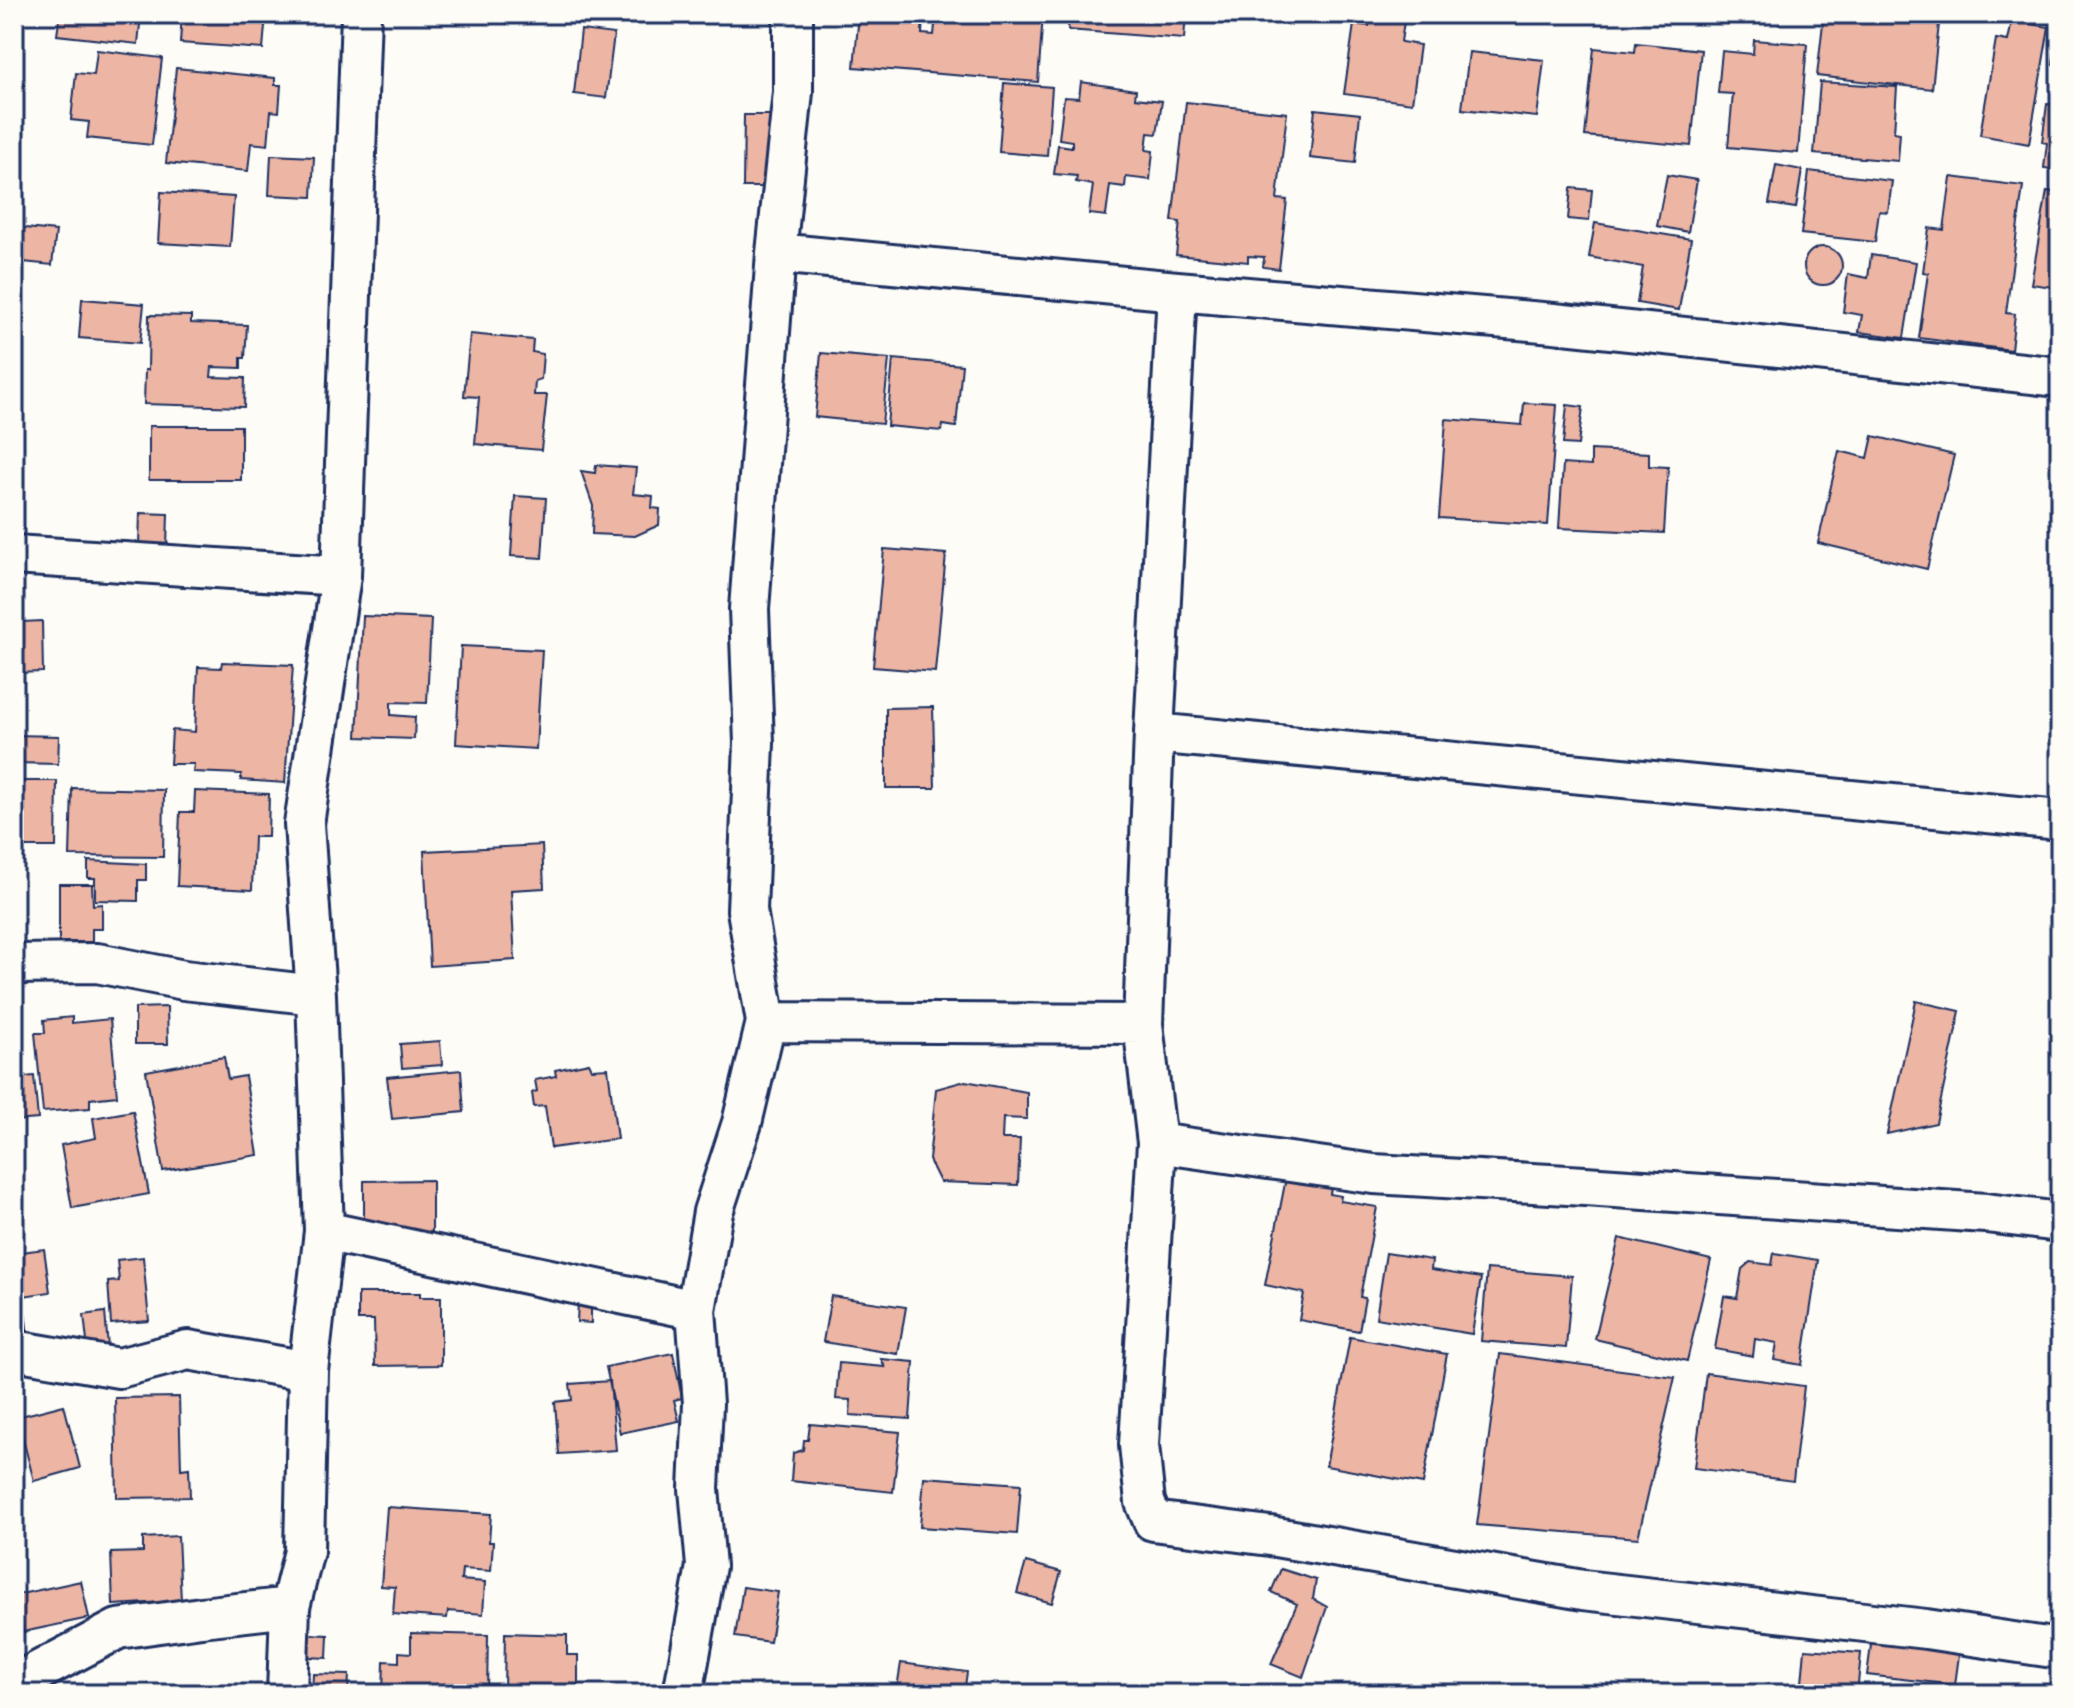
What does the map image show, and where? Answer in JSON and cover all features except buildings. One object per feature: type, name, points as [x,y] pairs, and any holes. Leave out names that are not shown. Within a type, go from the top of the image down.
[{"type":"street","points":[[287,1694],[290,1607],[304,1551],[308,1371],[324,1231],[316,995],[304,824],[341,576],[361,14]]},
{"type":"street","points":[[683,1694],[706,1566],[699,1489],[703,1404],[696,1310],[713,1212],[742,1123],[766,1022],[747,910],[754,743],[749,609],[776,253],[793,92],[793,14]]},
{"type":"street","points":[[776,253],[1554,323],[2060,377]]},
{"type":"street","points":[[1177,291],[1154,733],[1143,1024],[1157,1143],[1139,1445],[1145,1502],[1153,1521],[1270,1536],[1583,1590],[1926,1629],[2060,1649]]},
{"type":"street","points":[[14,555],[341,576]]},
{"type":"street","points":[[1154,733],[2060,820]]},
{"type":"street","points":[[14,964],[97,963],[184,980],[316,995]]},
{"type":"street","points":[[766,1022],[1143,1024]]},
{"type":"street","points":[[1157,1143],[1374,1174],[1970,1211],[2060,1222]]},
{"type":"street","points":[[324,1231],[696,1310]]},
{"type":"street","points":[[14,1350],[119,1368],[188,1350],[308,1371]]},
{"type":"street","points":[[14,1684],[118,1629],[290,1607]]}]
